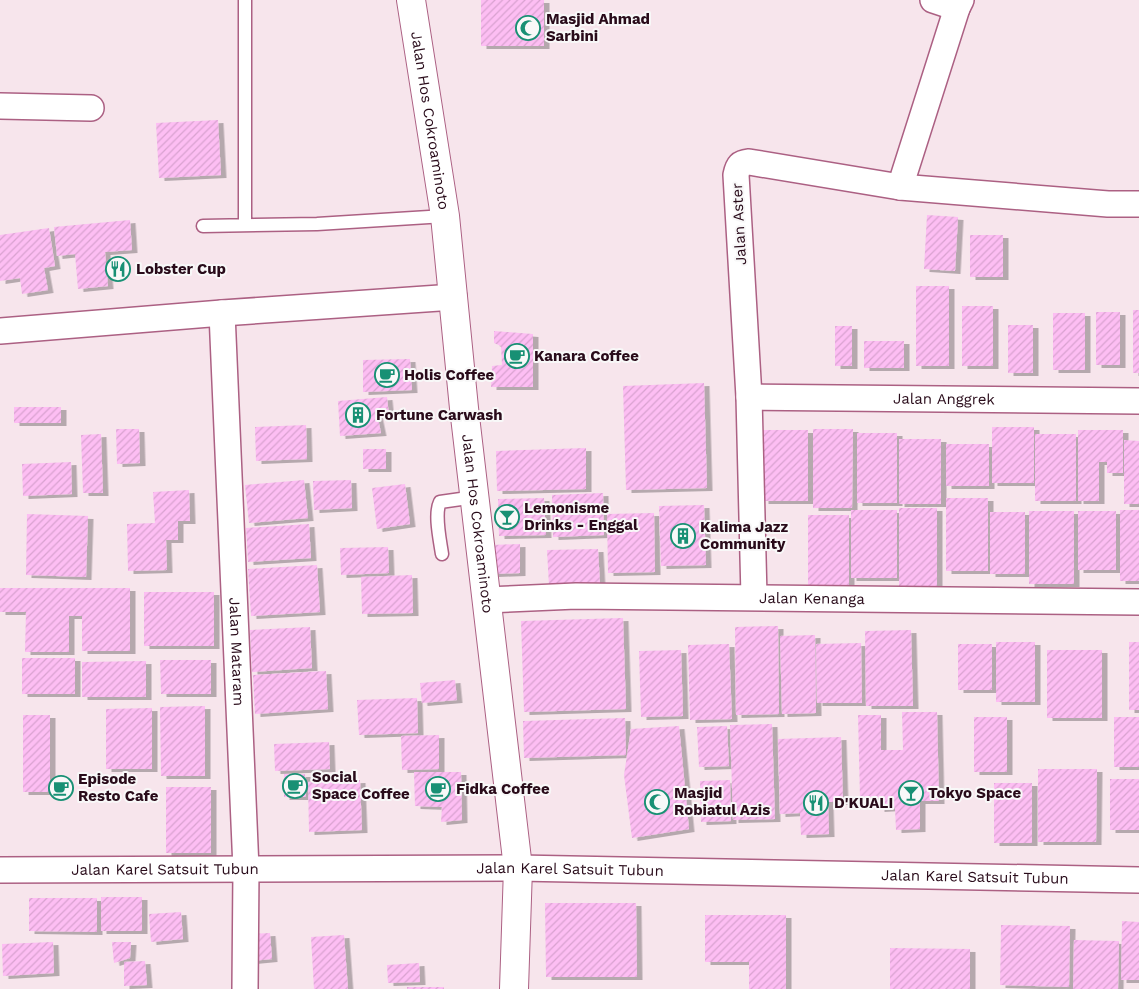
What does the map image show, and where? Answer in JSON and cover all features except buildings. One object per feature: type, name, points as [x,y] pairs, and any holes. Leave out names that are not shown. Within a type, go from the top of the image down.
[{"type":"street","name":"Jalan Hos Cokroaminoto","points":[[411,0],[446,216],[464,408],[518,868],[514,989]]},
{"type":"street","points":[[900,187],[959,4],[933,0]]},
{"type":"street","points":[[0,106],[91,108]]},
{"type":"street","name":"Jalan Aster","points":[[754,597],[750,396],[737,167],[741,163],[750,162],[900,187],[1108,204],[1139,204]]},
{"type":"street","points":[[0,331],[454,297]]},
{"type":"street","name":"Jalan Mataram","points":[[222,313],[246,869],[245,989]]},
{"type":"street","name":"Jalan Anggrek","points":[[750,396],[1139,401]]},
{"type":"street","name":"Jalan Kenanga","points":[[486,600],[576,596],[1139,602]]},
{"type":"street","name":"Jalan Karel Satsuit Tubun","points":[[0,870],[518,868],[1139,880]]},
{"type":"lane","points":[[245,0],[245,225]]},
{"type":"lane","points":[[203,226],[317,224],[446,216]]},
{"type":"lane","points":[[442,554],[437,514],[440,502],[475,497]]},
{"type":"place","name":"Masjid Ahmad Sarbini","points":[[528,28]]},
{"type":"place","name":"Lobster Cup","points":[[118,269]]},
{"type":"place","name":"Kanara Coffee","points":[[517,356]]},
{"type":"place","name":"Holis Coffee","points":[[387,375]]},
{"type":"place","name":"Fortune Carwash","points":[[358,415]]},
{"type":"place","name":"Lemonisme Drinks - Enggal","points":[[507,517]]},
{"type":"place","name":"Kalima Jazz Community","points":[[683,536]]},
{"type":"place","name":"Social Space Coffee","points":[[295,786]]},
{"type":"place","name":"Episode Resto Cafe","points":[[61,788]]},
{"type":"place","name":"Fidka Coffee","points":[[438,789]]},
{"type":"place","name":"Tokyo Space","points":[[911,793]]},
{"type":"place","name":"Masjid Robiatul Azis","points":[[657,802]]},
{"type":"place","name":"D'KUALI","points":[[816,803]]}]
